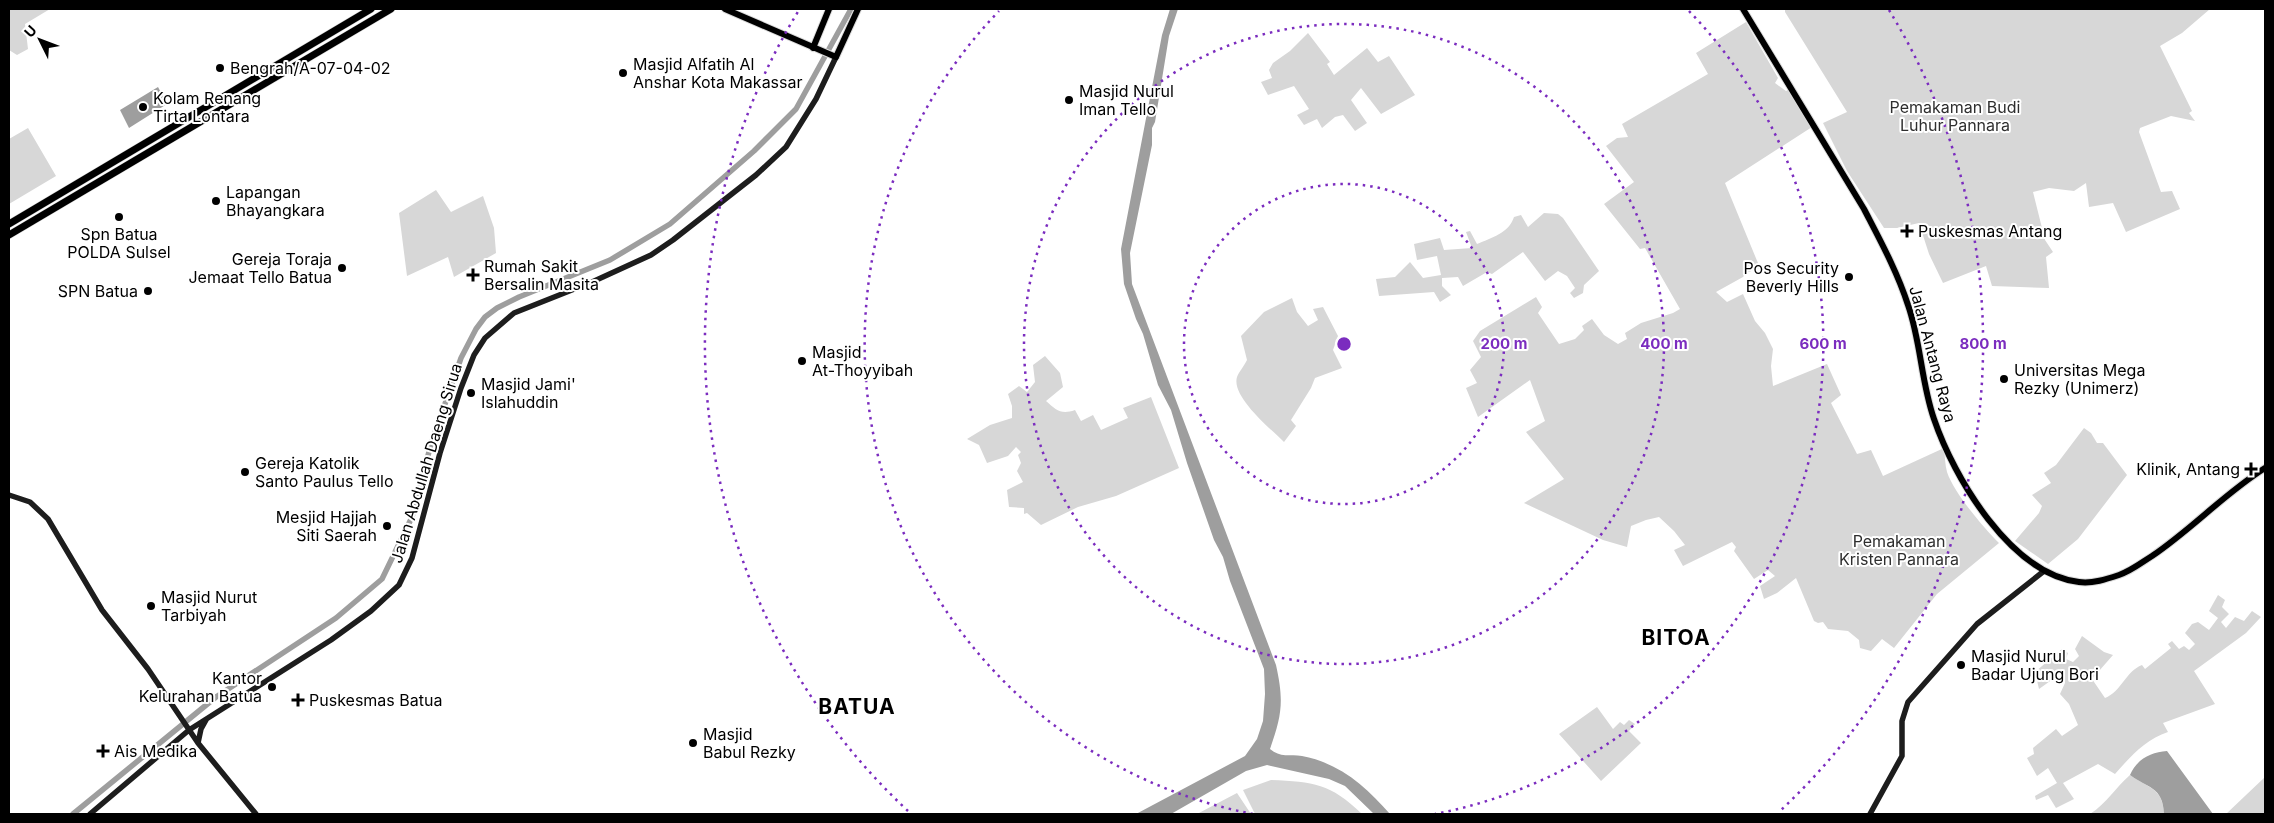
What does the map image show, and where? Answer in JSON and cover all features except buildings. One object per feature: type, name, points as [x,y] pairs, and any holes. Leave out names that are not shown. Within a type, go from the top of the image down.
[{"type":"highway","points":[[9,224],[371,9]]},
{"type":"highway","points":[[9,235],[391,9]]},
{"type":"highway","points":[[345,24],[350,32]]},
{"type":"highway","points":[[312,44],[316,53]]},
{"type":"highway","points":[[23,215],[28,224]]},
{"type":"main road","points":[[725,9],[833,56],[858,9]]},
{"type":"main road","points":[[813,48],[829,9]]},
{"type":"main road","name":"Jalan Antang Raya","points":[[1742,9],[1864,209],[1890,261],[1909,306],[1935,422],[1964,482],[1990,522],[2008,543],[2044,570],[2081,583],[2099,581],[2122,574],[2174,540],[2265,468]]},
{"type":"main road","points":[[799,41],[810,42],[816,39]]},
{"type":"main road","name":"Jalan Abdullah Daeng Sirua","points":[[90,814],[188,729],[331,640],[371,611],[399,585],[412,558],[440,453],[466,372],[477,350],[490,333],[514,313],[592,282],[651,254],[673,240],[756,175],[786,147],[816,99],[833,56]]},
{"type":"main road","points":[[9,495],[30,502],[48,519],[79,569],[94,599],[148,669],[198,743],[256,814]]},
{"type":"main road","points":[[1870,814],[1902,756],[1902,721],[1908,702],[1977,624],[2044,570]]},
{"type":"main road","points":[[198,743],[202,725],[207,718]]},
{"type":"green space","points":[[9,9],[50,9],[25,24],[28,49],[17,55],[9,50]]},
{"type":"green space","name":"Pemakaman Budi Luhur Pannara","points":[[1785,9],[2210,9],[2182,33],[2160,46],[2192,111],[2189,113],[2195,121],[2171,116],[2140,128],[2139,132],[2161,192],[2172,191],[2180,209],[2126,232],[2113,203],[2089,207],[2086,183],[2074,191],[2049,188],[2033,192],[2045,240],[2053,252],[2046,257],[2049,288],[1992,286],[1986,266],[1943,283],[1929,254],[1919,223],[1897,228],[1884,228],[1847,171],[1823,123],[1847,112],[1785,12]]},
{"type":"green space","name":"Pemakaman Kristen Pannara","points":[[1746,22],[1778,78],[1775,83],[1786,91],[1788,90],[1812,127],[1725,183],[1760,268],[1746,273],[1743,277],[1716,292],[1727,302],[1743,294],[1755,321],[1765,333],[1773,349],[1771,366],[1773,386],[1827,364],[1841,395],[1831,403],[1857,454],[1871,450],[1883,476],[1944,448],[1947,472],[1956,490],[1977,519],[1999,543],[1937,594],[1894,648],[1882,639],[1871,651],[1860,648],[1859,640],[1848,631],[1828,629],[1823,622],[1818,623],[1814,621],[1796,578],[1777,593],[1764,599],[1760,586],[1775,576],[1768,570],[1754,579],[1734,551],[1736,547],[1732,542],[1683,566],[1674,550],[1685,545],[1659,517],[1631,526],[1627,547],[1603,540],[1524,503],[1564,479],[1526,432],[1545,421],[1530,380],[1478,417],[1466,388],[1477,383],[1470,370],[1481,357],[1473,341],[1480,331],[1536,297],[1542,307],[1538,313],[1559,344],[1575,339],[1584,330],[1582,326],[1592,319],[1604,335],[1618,344],[1627,339],[1625,333],[1641,323],[1680,309],[1645,248],[1640,249],[1604,204],[1634,182],[1606,146],[1617,138],[1628,137],[1622,124],[1708,74],[1696,53]]},
{"type":"green space","points":[[1308,33],[1330,62],[1327,64],[1334,75],[1367,48],[1378,62],[1389,56],[1415,95],[1381,114],[1361,88],[1351,100],[1367,123],[1355,131],[1343,115],[1335,117],[1322,128],[1317,119],[1304,125],[1297,115],[1309,109],[1294,86],[1268,95],[1261,82],[1272,78],[1269,70],[1273,63],[1290,51]]},
{"type":"green space","points":[[28,128],[56,176],[9,204],[9,139]]},
{"type":"green space","points":[[436,190],[451,212],[483,196],[494,228],[496,253],[454,277],[448,257],[407,276],[399,213]]},
{"type":"green space","points":[[1544,213],[1558,214],[1563,218],[1599,271],[1584,285],[1583,293],[1574,298],[1570,293],[1575,288],[1567,276],[1558,271],[1545,281],[1523,252],[1492,274],[1487,272],[1463,286],[1458,277],[1442,278],[1442,286],[1451,295],[1440,302],[1434,292],[1379,296],[1376,279],[1395,277],[1410,262],[1423,278],[1441,275],[1437,256],[1417,260],[1414,244],[1440,238],[1444,250],[1472,248],[1466,232],[1470,231],[1477,244],[1504,231],[1512,223],[1514,217],[1521,215],[1528,227]]},
{"type":"green space","points":[[1292,298],[1297,312],[1308,326],[1318,320],[1313,309],[1323,307],[1338,336],[1333,350],[1342,368],[1315,378],[1291,420],[1296,426],[1284,442],[1246,403],[1240,394],[1237,377],[1247,360],[1241,336],[1264,312]]},
{"type":"green space","points":[[1045,356],[1060,373],[1063,387],[1046,401],[1062,412],[1075,410],[1081,421],[1093,415],[1101,430],[1128,418],[1123,408],[1151,397],[1179,468],[1116,496],[1078,507],[1041,525],[1027,513],[1024,514],[1024,508],[1009,507],[1007,490],[1023,482],[1017,471],[1021,463],[1018,455],[1021,452],[1016,447],[1008,456],[987,463],[979,445],[967,439],[990,425],[1012,418],[1012,406],[1008,394],[1019,386],[1027,392],[1035,382],[1033,365]]},
{"type":"green space","points":[[2084,428],[2091,433],[2097,443],[2103,443],[2127,475],[2078,539],[2048,564],[2015,541],[2039,513],[2042,506],[2032,495],[2051,483],[2044,473],[2056,465]]},
{"type":"green space","points":[[2218,595],[2225,600],[2222,607],[2229,614],[2221,622],[2226,628],[2235,617],[2244,621],[2252,611],[2261,617],[2246,633],[2194,671],[2215,704],[2163,723],[2168,732],[2146,744],[2115,774],[2098,764],[2063,783],[2074,799],[2056,808],[2048,795],[2036,800],[2035,796],[2057,783],[2048,768],[2037,776],[2027,758],[2034,754],[2033,748],[2056,729],[2062,736],[2078,725],[2069,704],[2060,694],[2065,683],[2064,677],[2056,670],[2051,674],[2053,679],[2039,689],[2035,672],[2062,649],[2068,653],[2066,659],[2073,662],[2079,656],[2075,649],[2082,636],[2104,652],[2113,655],[2092,679],[2105,698],[2111,695],[2136,668],[2142,665],[2145,669],[2171,648],[2168,644],[2172,641],[2179,649],[2184,646],[2189,650],[2195,644],[2185,633],[2192,624],[2198,622],[2209,630],[2218,618],[2209,611]]},
{"type":"green space","points":[[1597,707],[1613,729],[1620,722],[1624,725],[1629,720],[1635,724],[1629,731],[1641,743],[1601,781],[1559,734]]},
{"type":"green space","points":[[2130,775],[2157,793],[2161,798],[2164,814],[2090,814],[2101,805]]},
{"type":"green space","points":[[2265,777],[2265,814],[2226,814]]},
{"type":"green space","points":[[1271,780],[1310,783],[1321,786],[1340,796],[1362,814],[1255,814],[1243,790]]},
{"type":"green space","points":[[1237,793],[1251,814],[1197,814]]},
{"type":"shaded area","points":[[1170,9],[1178,9],[1169,36],[1155,122],[1152,128],[1152,145],[1130,253],[1132,284],[1276,665],[1281,698],[1277,727],[1270,749],[1281,755],[1316,759],[1340,770],[1362,786],[1390,814],[1374,814],[1345,786],[1329,779],[1267,765],[1246,771],[1171,814],[1136,814],[1245,756],[1257,739],[1263,721],[1265,694],[1264,669],[1230,581],[1223,557],[1214,540],[1171,410],[1158,385],[1143,334],[1124,284],[1121,249],[1162,35]]},
{"type":"shaded area","name":"Kolam Renang Tirta Lontara","points":[[158,87],[167,104],[129,128],[120,110]]},
{"type":"shaded area","points":[[2167,751],[2213,814],[2164,814],[2161,798],[2157,793],[2130,775],[2136,765],[2145,757]]},
{"type":"waterway","points":[[73,814],[216,697],[336,618],[382,579],[412,517],[431,444],[461,358],[476,329],[485,317],[497,308],[519,297],[610,260],[670,224],[754,151],[796,109],[851,9]]},
{"type":"place","name":"Bengrah/A-07-04-02","points":[[220,68]]},
{"type":"place","name":"Masjid Alfatih Al Anshar Kota Makassar","points":[[623,73]]},
{"type":"place","name":"Masjid Nurul Iman Tello","points":[[1069,100]]},
{"type":"place","name":"Kolam Renang Tirta Lontara","points":[[143,107]]},
{"type":"place","name":"Lapangan Bhayangkara","points":[[216,201]]},
{"type":"place","name":"Spn Batua POLDA Sulsel","points":[[119,217]]},
{"type":"place","name":"Puskesmas Antang","points":[[1907,231]]},
{"type":"place","name":"Gereja Toraja Jemaat Tello Batua","points":[[342,268]]},
{"type":"place","name":"Rumah Sakit Bersalin Masita","points":[[473,275]]},
{"type":"place","name":"Pos Security Beverly Hills","points":[[1849,277]]},
{"type":"place","name":"SPN Batua","points":[[148,291]]},
{"type":"place","name":"Masjid At-Thoyyibah","points":[[802,361]]},
{"type":"place","name":"Universitas Mega Rezky (Unimerz)","points":[[2004,379]]},
{"type":"place","name":"Masjid Jami' Islahuddin","points":[[471,393]]},
{"type":"place","name":"Klinik, Antang","points":[[2251,469]]},
{"type":"place","name":"Gereja Katolik Santo Paulus Tello","points":[[245,472]]},
{"type":"place","name":"Mesjid Hajjah Siti Saerah","points":[[387,526]]},
{"type":"place","name":"Masjid Nurut Tarbiyah","points":[[151,606]]},
{"type":"place","name":"Masjid Nurul Badar Ujung Bori","points":[[1961,665]]},
{"type":"place","name":"Kantor Kelurahan Batua","points":[[272,687]]},
{"type":"place","name":"Puskesmas Batua","points":[[298,700]]},
{"type":"place","name":"Masjid Babul Rezky","points":[[693,743]]},
{"type":"place","name":"Ais Medika","points":[[103,751]]},
{"type":"district","name":"BITOA","points":[[1676,638]]},
{"type":"district","name":"BATUA","points":[[857,707]]}]
